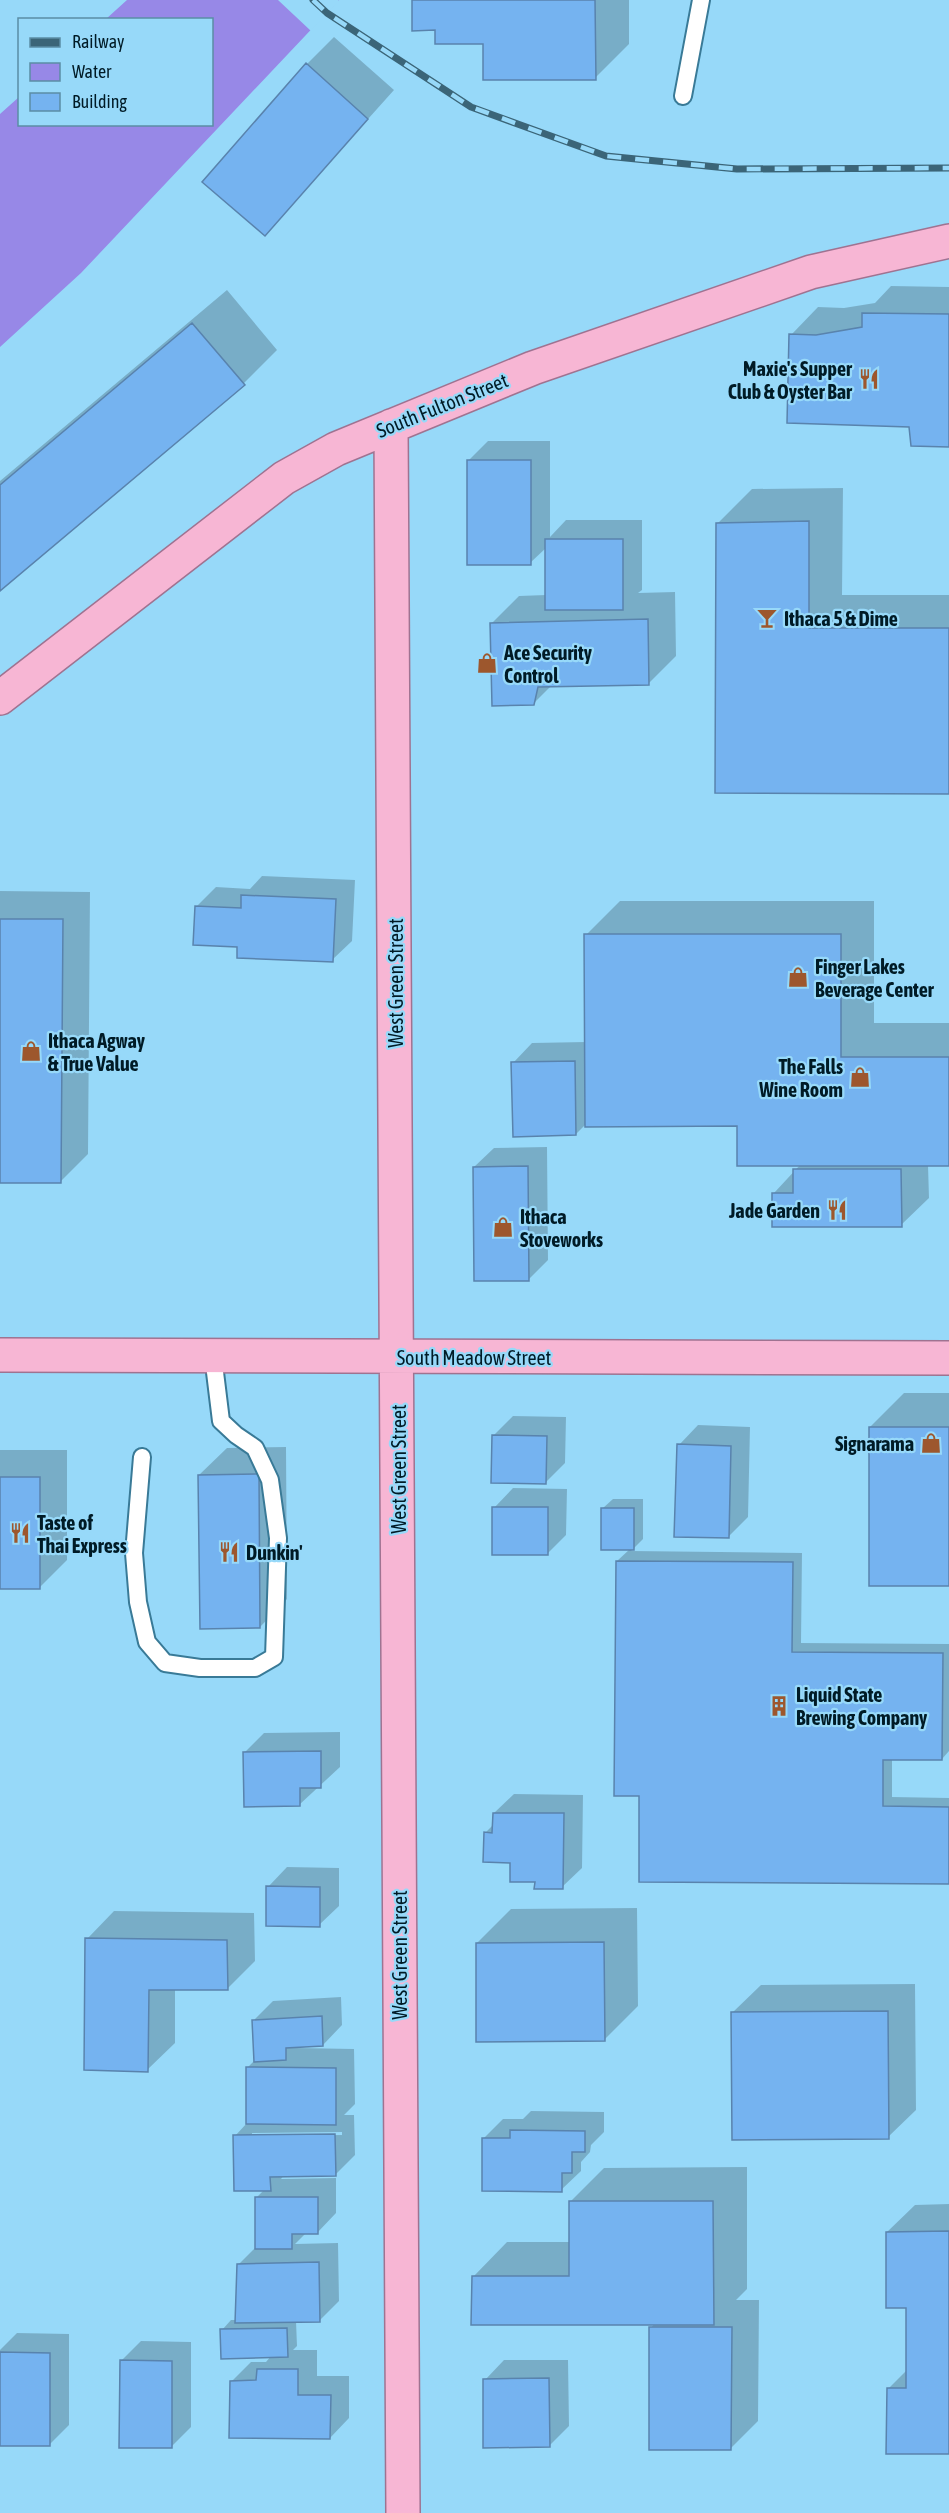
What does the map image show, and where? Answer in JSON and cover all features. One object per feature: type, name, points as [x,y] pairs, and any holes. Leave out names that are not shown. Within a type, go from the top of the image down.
[{"type":"highway","name":"South Fulton Street","points":[[0,698],[284,478],[336,449],[533,368],[811,272],[949,241]]},
{"type":"highway","name":"West Green Street","points":[[391,426],[403,2513]]},
{"type":"highway","name":"South Meadow Street","points":[[0,1355],[949,1358]]},
{"type":"lane","points":[[683,96],[701,0]]},
{"type":"lane","points":[[142,1457],[135,1553],[138,1602],[147,1642],[165,1663],[200,1668],[255,1668],[274,1657],[278,1538],[270,1480],[255,1448],[221,1421],[213,1356]]},
{"type":"water","points":[[127,0],[339,0],[81,273],[0,347],[0,114],[18,98],[18,126],[213,126],[213,18],[107,18]]},
{"type":"pier","points":[[278,0],[338,0],[339,1],[311,31]]},
{"type":"building","points":[[412,0],[595,0],[596,80],[483,80],[483,44],[435,44],[435,30],[412,31]]},
{"type":"building","points":[[306,63],[368,119],[265,236],[202,182]]},
{"type":"building","name":"Maxie's Supper Club & Oyster Bar","points":[[862,313],[949,314],[949,447],[911,446],[909,427],[787,423],[789,334],[816,335],[862,327]]},
{"type":"building","points":[[192,323],[245,385],[0,591],[0,485]]},
{"type":"building","points":[[467,460],[531,460],[531,565],[467,565]]},
{"type":"building","points":[[809,521],[809,628],[949,628],[949,794],[715,793],[716,523]]},
{"type":"building","points":[[545,539],[623,539],[623,610],[545,610]]},
{"type":"building","points":[[648,619],[649,685],[538,687],[534,705],[492,706],[490,623]]},
{"type":"building","points":[[241,895],[336,899],[333,962],[237,958],[237,947],[193,945],[195,906],[241,908]]},
{"type":"building","name":"Ithaca Agway & True Value","points":[[0,919],[63,919],[61,1183],[0,1183]]},
{"type":"building","points":[[584,934],[841,934],[841,1057],[949,1057],[949,1166],[737,1166],[737,1126],[585,1127]]},
{"type":"building","points":[[575,1061],[576,1135],[513,1137],[511,1062]]},
{"type":"building","points":[[528,1166],[529,1281],[474,1281],[473,1167]]},
{"type":"building","name":"Jade Garden","points":[[793,1169],[901,1169],[902,1227],[772,1227],[772,1193],[793,1193]]},
{"type":"building","points":[[869,1427],[949,1427],[949,1586],[869,1586]]},
{"type":"building","points":[[492,1435],[547,1436],[546,1484],[491,1483]]},
{"type":"building","points":[[677,1444],[731,1446],[729,1538],[674,1537]]},
{"type":"building","name":"Dunkin'","points":[[259,1474],[260,1628],[200,1629],[198,1475]]},
{"type":"building","name":"Taste of Thai Express","points":[[0,1477],[40,1477],[40,1589],[0,1589]]},
{"type":"building","points":[[492,1507],[548,1507],[548,1555],[492,1555]]},
{"type":"building","points":[[601,1508],[634,1508],[634,1550],[601,1550]]},
{"type":"building","name":"Liquid State Brewing Company","points":[[616,1561],[793,1562],[792,1652],[943,1653],[942,1760],[883,1760],[883,1806],[949,1807],[949,1884],[639,1882],[639,1796],[614,1796]]},
{"type":"building","points":[[321,1751],[321,1788],[300,1788],[300,1806],[244,1807],[243,1752]]},
{"type":"building","points":[[493,1813],[564,1813],[563,1889],[534,1889],[535,1882],[510,1882],[510,1863],[483,1862],[484,1832],[492,1833]]},
{"type":"building","points":[[266,1886],[320,1887],[320,1927],[266,1926]]},
{"type":"building","points":[[85,1938],[227,1940],[228,1990],[149,1990],[148,2072],[84,2070]]},
{"type":"building","points":[[604,1942],[605,2041],[476,2042],[476,1943]]},
{"type":"building","points":[[888,2011],[889,2139],[732,2140],[731,2012]]},
{"type":"building","points":[[322,2016],[323,2046],[286,2048],[286,2060],[254,2062],[252,2020]]},
{"type":"building","points":[[246,2067],[336,2068],[336,2125],[246,2124]]},
{"type":"building","points":[[510,2130],[585,2131],[585,2152],[572,2152],[572,2173],[562,2173],[562,2192],[482,2191],[482,2138],[510,2138]]},
{"type":"building","points":[[335,2134],[336,2176],[270,2177],[271,2191],[234,2191],[233,2135]]},
{"type":"building","points":[[255,2197],[318,2197],[318,2234],[292,2234],[292,2249],[255,2249]]},
{"type":"building","points":[[569,2201],[713,2201],[714,2325],[471,2325],[472,2276],[569,2276]]},
{"type":"building","points":[[949,2231],[949,2454],[886,2454],[887,2388],[906,2388],[906,2308],[886,2308],[886,2232]]},
{"type":"building","points":[[319,2262],[320,2322],[235,2323],[237,2264]]},
{"type":"building","points":[[649,2327],[732,2327],[731,2450],[649,2450]]},
{"type":"building","points":[[287,2328],[288,2357],[221,2359],[220,2329]]},
{"type":"building","points":[[0,2352],[50,2353],[50,2446],[0,2446]]},
{"type":"building","points":[[120,2360],[172,2361],[172,2448],[119,2448]]},
{"type":"building","points":[[257,2369],[298,2369],[298,2395],[331,2395],[330,2439],[229,2438],[230,2381],[256,2380]]},
{"type":"building","points":[[549,2378],[550,2447],[483,2448],[483,2379]]},
{"type":"railway","points":[[313,0],[327,13],[471,107],[606,156],[737,169],[949,168]]},
{"type":"place","name":"Maxie's Supper Club & Oyster Bar","points":[[869,379]]},
{"type":"place","name":"Ithaca 5 & Dime","points":[[767,618]]},
{"type":"place","name":"Ace Security Control","points":[[487,663]]},
{"type":"place","name":"Finger Lakes Beverage Center","points":[[798,977]]},
{"type":"place","name":"Ithaca Agway & True Value","points":[[31,1051]]},
{"type":"place","name":"The Falls Wine Room","points":[[860,1077]]},
{"type":"place","name":"Jade Garden","points":[[837,1210]]},
{"type":"place","name":"Ithaca Stoveworks","points":[[503,1227]]},
{"type":"place","name":"Signarama","points":[[931,1443]]},
{"type":"place","name":"Taste of Thai Express","points":[[20,1533]]},
{"type":"place","name":"Dunkin'","points":[[229,1552]]},
{"type":"place","name":"Liquid State Brewing Company","points":[[779,1706]]}]
